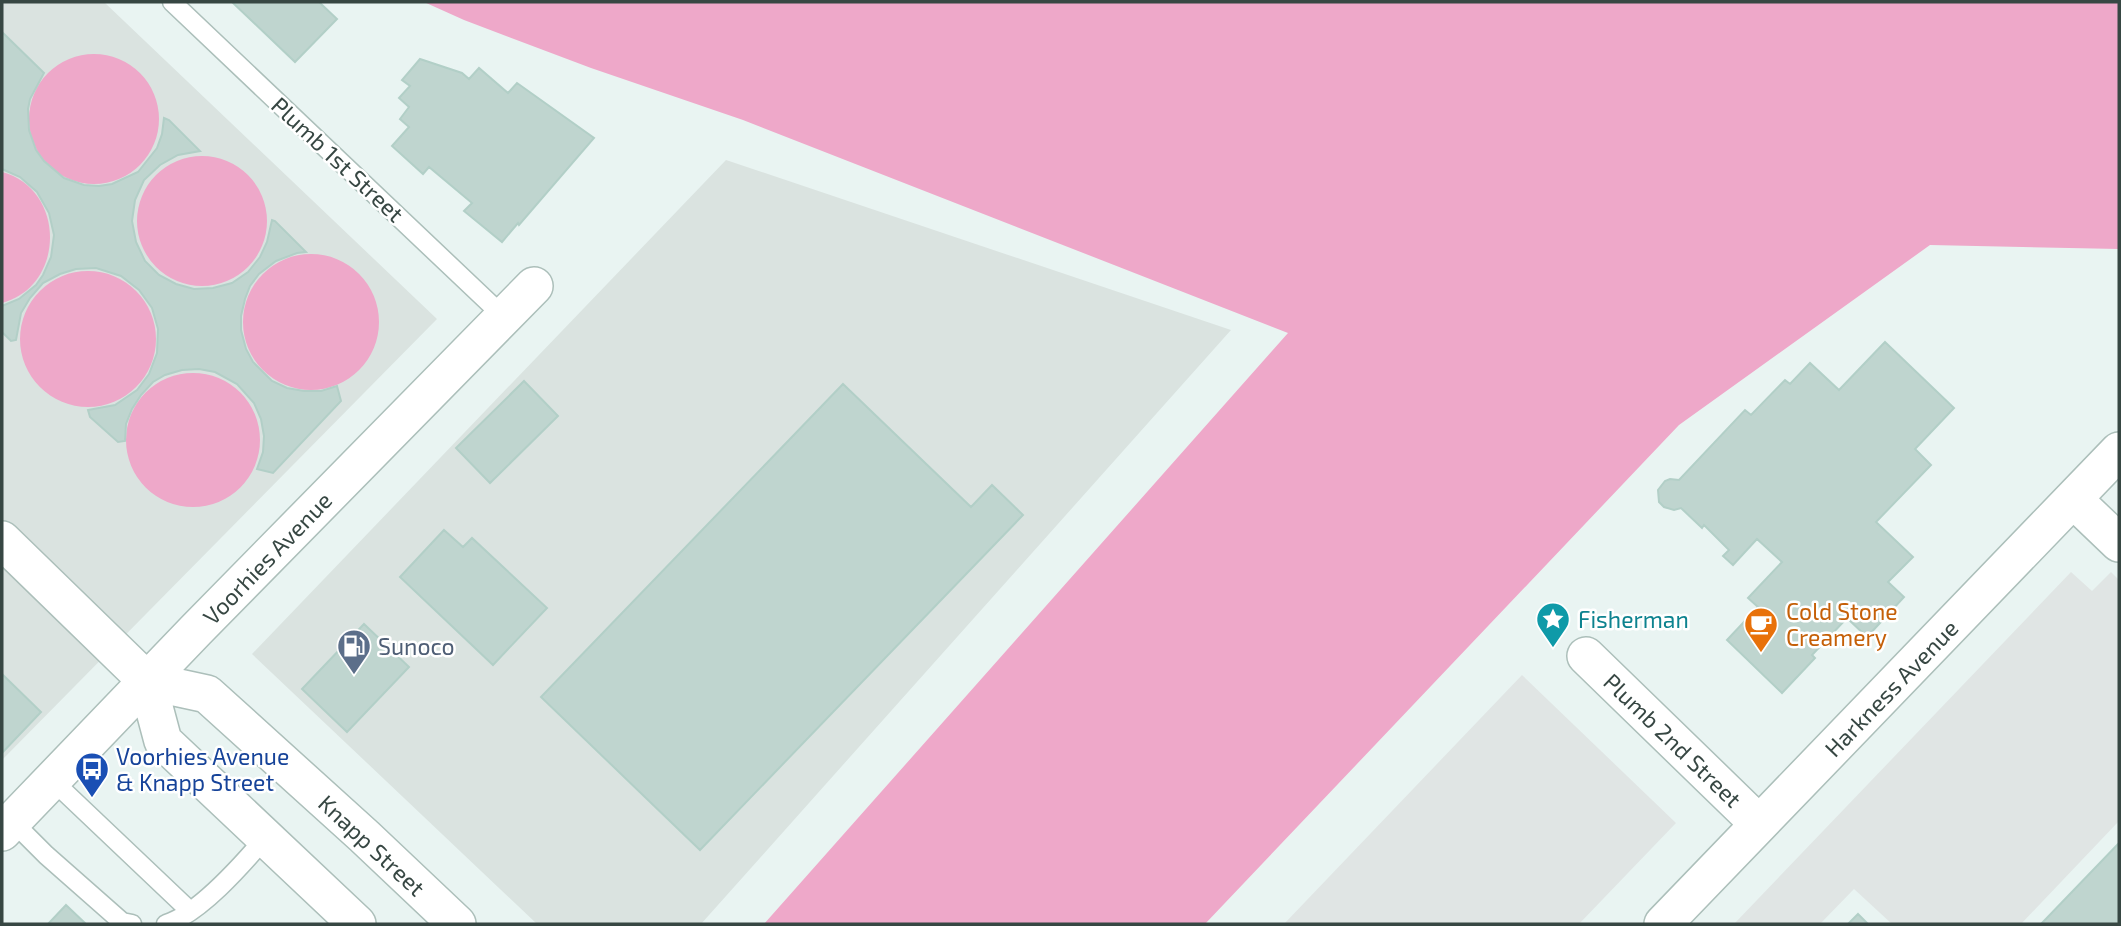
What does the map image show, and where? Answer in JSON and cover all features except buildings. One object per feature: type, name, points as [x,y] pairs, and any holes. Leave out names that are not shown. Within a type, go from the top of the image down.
[{"type":"street","name":"Voorhies Avenue","points":[[7,827],[534,286]]},
{"type":"street","name":"Harkness Avenue","points":[[1663,924],[2119,451]]},
{"type":"street","points":[[2073,499],[2119,543]]},
{"type":"street","points":[[2,540],[147,681],[163,741],[357,924]]},
{"type":"street","name":"Plumb 2nd Street","points":[[1586,656],[1759,824]]},
{"type":"street","name":"Knapp Street","points":[[147,681],[207,694],[457,924]]},
{"type":"lane","name":"Plumb 1st Street","points":[[172,2],[504,317]]},
{"type":"lane","points":[[52,780],[190,911]]},
{"type":"lane","points":[[7,827],[47,855],[122,922],[132,924]]},
{"type":"lane","points":[[166,924],[176,921],[190,911],[235,874],[265,838]]},
{"type":"shaded area","points":[[2,2],[104,2],[437,319],[2,760]]},
{"type":"shaded area","points":[[424,2],[2119,2],[2119,249],[1930,245],[1679,425],[1205,924],[764,924],[1288,333],[743,120],[591,68]]},
{"type":"shaded area","points":[[94,54],[119,59],[140,73],[154,94],[159,119],[154,144],[140,165],[119,179],[94,184],[69,179],[48,165],[34,144],[29,119],[34,94],[48,73],[69,59]]},
{"type":"shaded area","points":[[202,156],[227,161],[248,175],[262,196],[267,221],[262,246],[248,267],[227,281],[202,286],[177,281],[156,267],[142,246],[137,221],[142,196],[156,175],[177,161]]},
{"type":"shaded area","points":[[726,160],[1231,330],[701,924],[537,924],[252,654]]},
{"type":"shaded area","points":[[2,172],[23,182],[38,197],[47,216],[50,237],[47,259],[38,278],[23,293],[2,303]]},
{"type":"shaded area","points":[[311,254],[337,259],[359,274],[374,296],[379,322],[374,348],[359,370],[337,385],[311,390],[285,385],[263,370],[248,348],[243,322],[248,296],[263,274],[285,259]]},
{"type":"shaded area","points":[[88,271],[114,276],[136,291],[151,313],[156,339],[151,365],[136,387],[114,402],[88,407],[62,402],[40,387],[25,365],[20,339],[25,313],[40,291],[62,276]]},
{"type":"shaded area","points":[[193,373],[219,378],[240,393],[255,414],[260,440],[255,466],[240,487],[219,502],[193,507],[167,502],[146,487],[131,466],[126,440],[131,414],[146,393],[167,378]]},
{"type":"shaded area","points":[[2071,572],[2092,591],[2111,572],[2119,580],[2119,821],[2021,924],[1892,924],[1854,889],[1820,924],[1734,924]]},
{"type":"shaded area","points":[[1522,675],[1676,823],[1579,924],[1284,924]]},
{"type":"place","name":"Fisherman","points":[[1553,649]]},
{"type":"place","name":"Cold Stone Creamery","points":[[1761,654]]},
{"type":"place","name":"Sunoco","points":[[354,676]]},
{"type":"place","name":"Voorhies Avenue & Knapp Street","points":[[92,799]]}]
